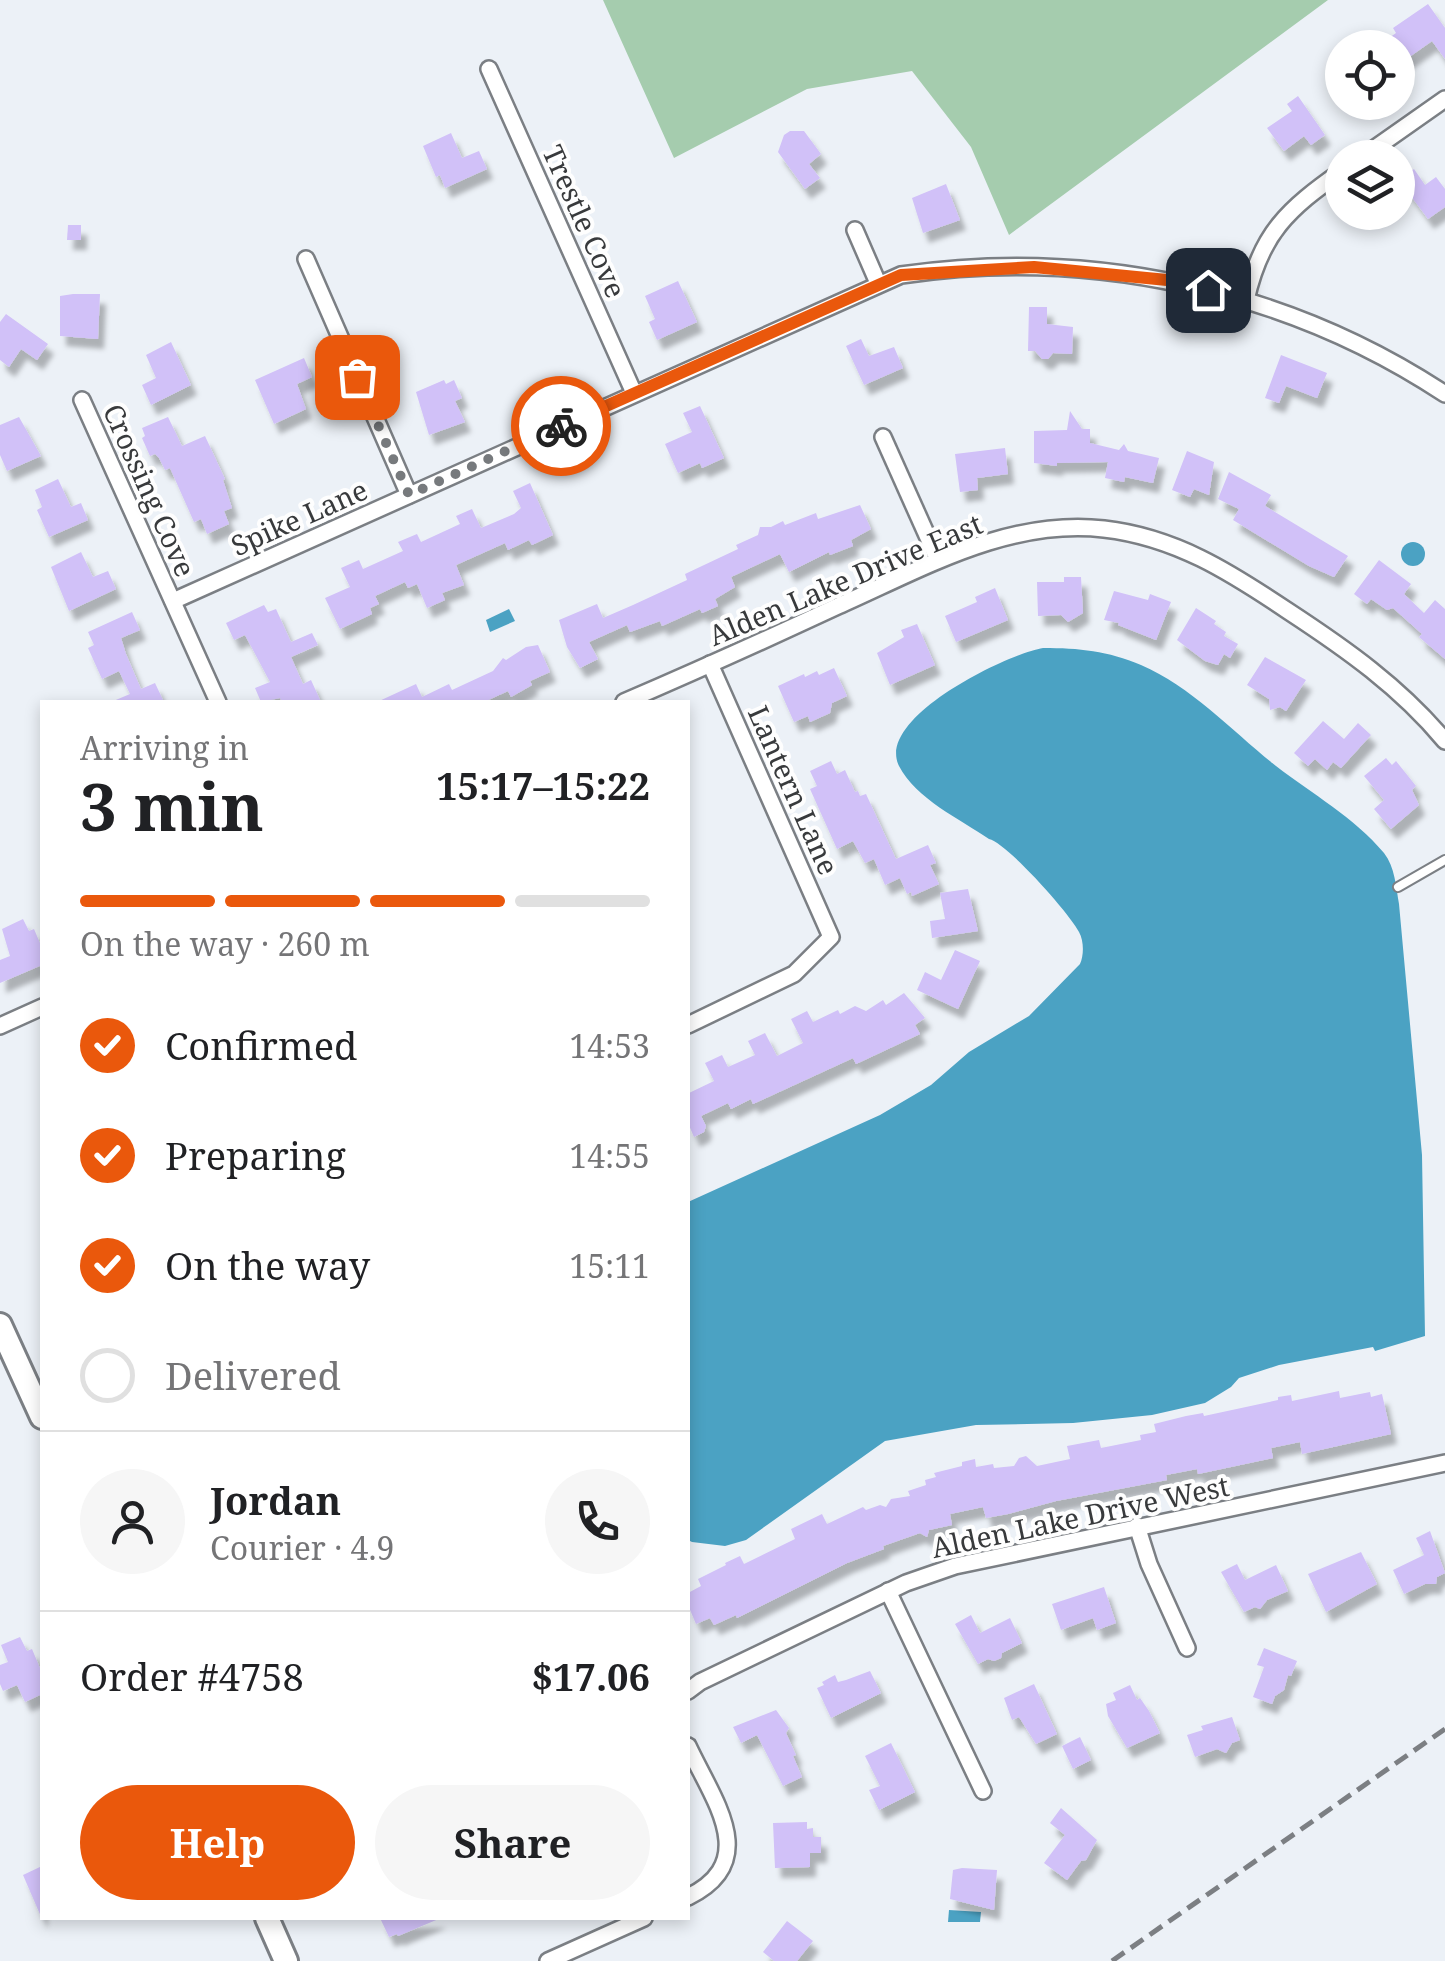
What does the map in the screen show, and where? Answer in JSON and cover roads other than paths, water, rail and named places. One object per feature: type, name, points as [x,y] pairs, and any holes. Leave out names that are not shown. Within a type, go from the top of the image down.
[{"type":"street","name":"Trestle Cove","points":[[490,69],[634,393]]},
{"type":"street","points":[[1387,140],[1445,99]]},
{"type":"street","points":[[1246,300],[1257,260],[1276,226],[1325,183]]},
{"type":"street","points":[[856,230],[878,283]]},
{"type":"street","points":[[306,259],[409,495]]},
{"type":"street","name":"Spike Lane","points":[[172,600],[878,283],[926,272],[1034,267],[1167,280],[1246,300],[1305,321],[1404,367],[1445,394]]},
{"type":"street","name":"Crossing Cove","points":[[82,400],[217,700]]},
{"type":"street","points":[[883,438],[938,560]]},
{"type":"street","name":"Alden Lake Drive East","points":[[629,700],[938,560],[1004,537],[1058,528],[1106,529],[1182,548],[1248,584],[1348,650],[1398,691],[1445,741]]},
{"type":"street","name":"Lantern Lane","points":[[690,1024],[794,974],[831,937],[710,664]]},
{"type":"street","points":[[0,1026],[40,1009]]},
{"type":"street","points":[[0,1325],[40,1413]]},
{"type":"street","name":"Alden Lake Drive West","points":[[690,1690],[888,1591],[955,1566],[1445,1463]]},
{"type":"street","points":[[1138,1526],[1149,1564],[1187,1648]]},
{"type":"street","points":[[888,1591],[983,1792]]},
{"type":"street","points":[[690,1750],[721,1818],[728,1843],[724,1868],[718,1877],[690,1896]]},
{"type":"street","points":[[268,1920],[286,1961]]},
{"type":"street","points":[[548,1961],[640,1920]]},
{"type":"lane","points":[[1398,888],[1445,860]]},
{"type":"water","points":[[1413,542],[1425,554],[1413,566],[1401,554]]},
{"type":"water","points":[[509,609],[515,621],[490,632],[486,620]]},
{"type":"water","points":[[1043,648],[1105,653],[1160,674],[1346,817],[1388,859],[1399,904],[1422,1155],[1425,1336],[1375,1351],[1373,1347],[1279,1365],[1239,1378],[1205,1403],[1152,1415],[1073,1423],[976,1425],[885,1441],[746,1540],[725,1546],[692,1542],[690,1201],[880,1115],[931,1085],[969,1052],[1029,1016],[1080,964],[1081,936],[1023,865],[998,843],[916,789],[899,766],[897,747],[906,728],[925,709],[975,675]]},
{"type":"water","points":[[949,1910],[981,1912],[980,1922],[948,1922]]},
{"type":"railway","points":[[1112,1961],[1445,1729]]}]
